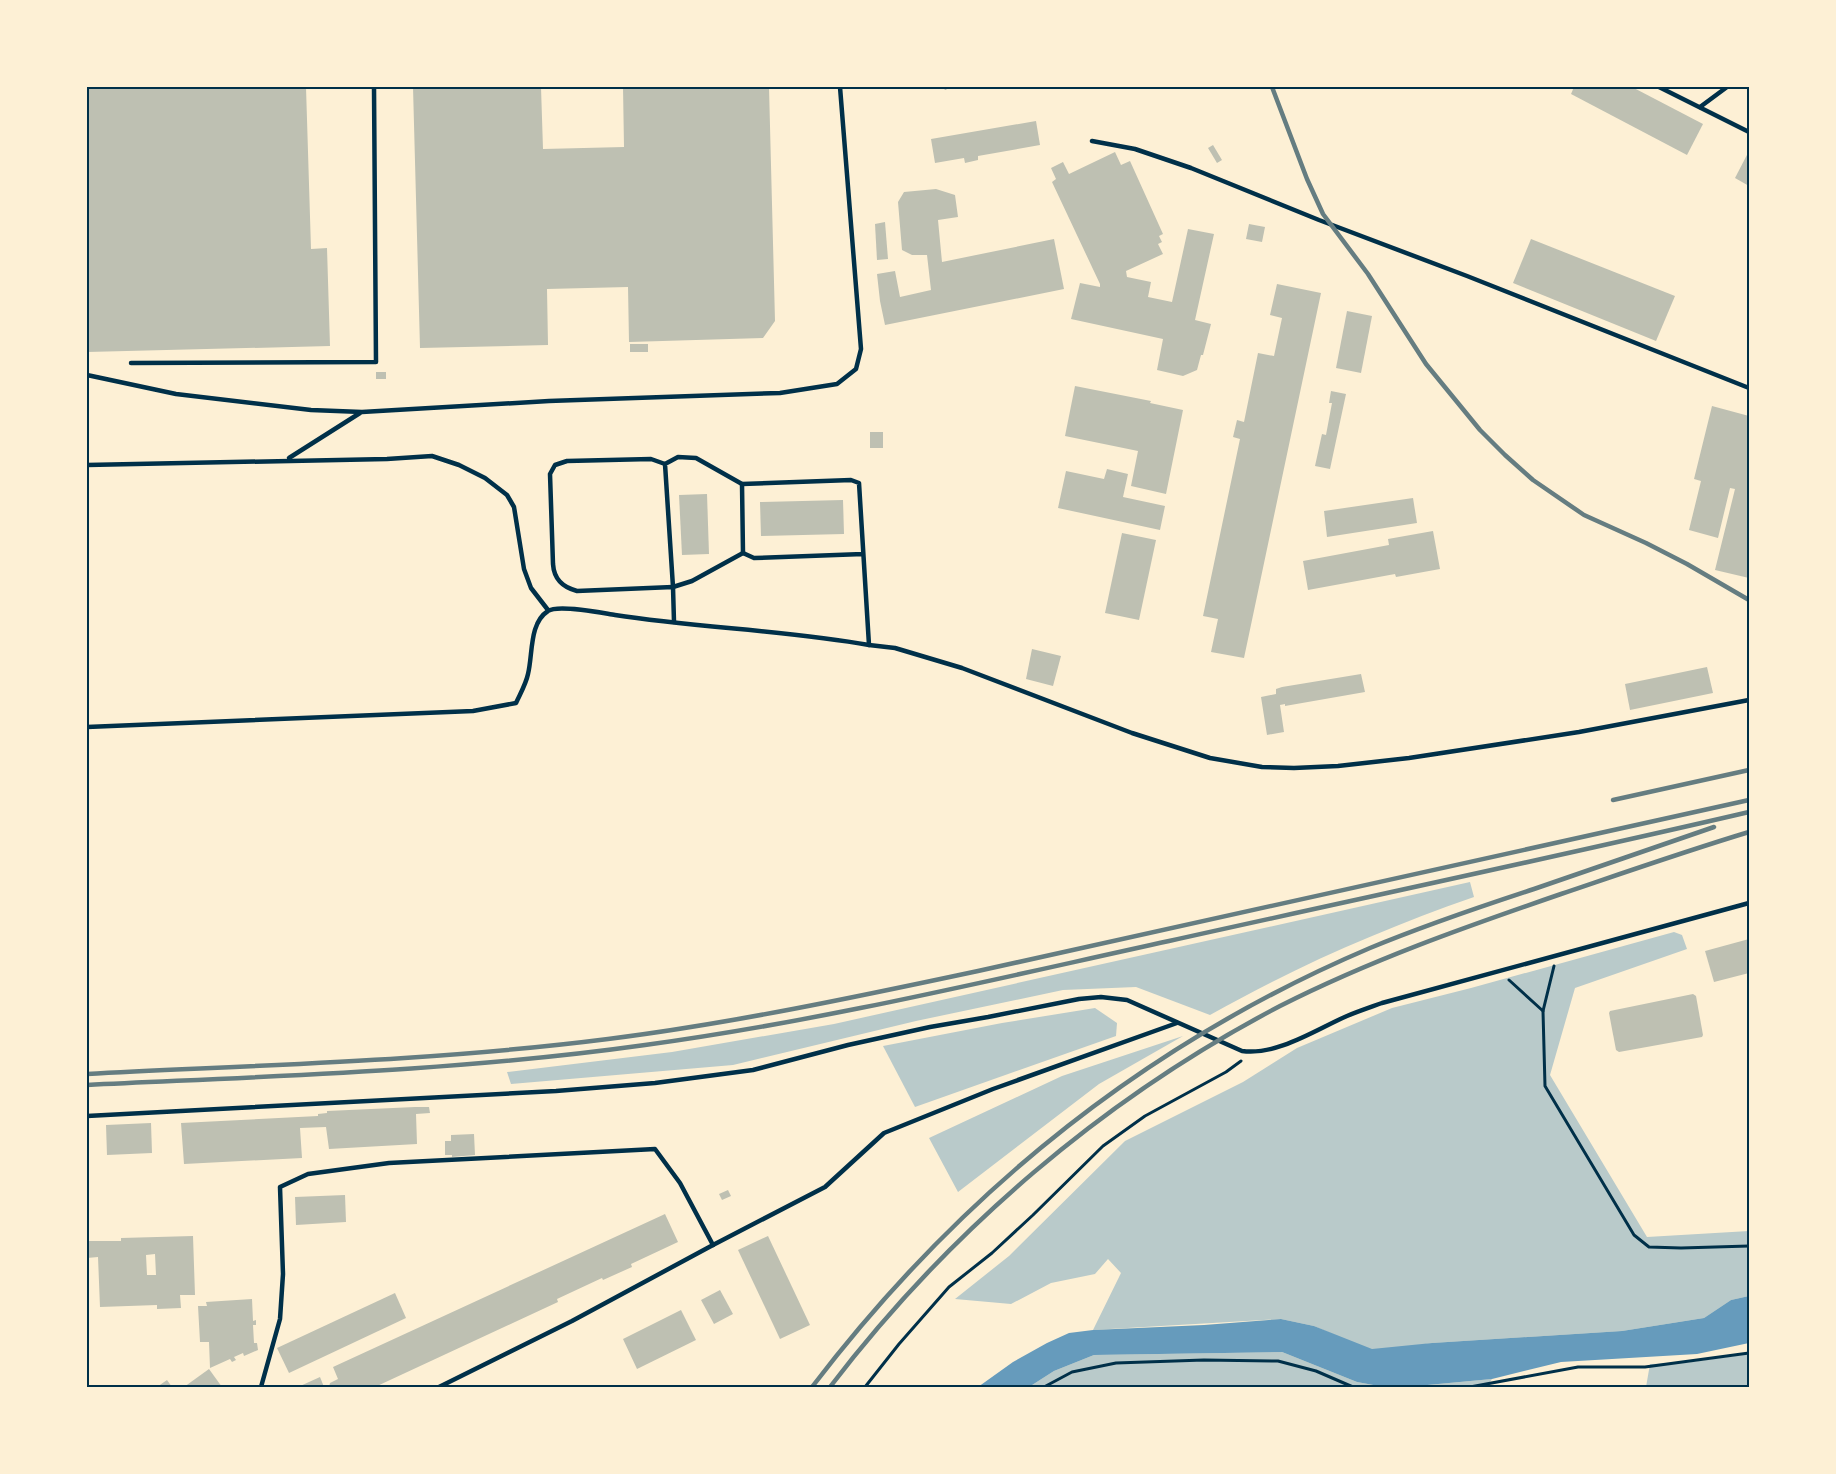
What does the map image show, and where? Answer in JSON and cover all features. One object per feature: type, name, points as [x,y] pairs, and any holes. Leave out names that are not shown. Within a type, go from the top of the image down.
[{"type":"lane","points":[[131,363],[376,362],[374,87]]},
{"type":"lane","points":[[87,375],[176,394],[311,410],[362,412],[549,401],[780,393],[837,384],[856,369],[861,349],[840,87]]},
{"type":"lane","points":[[1659,87],[1749,132]]},
{"type":"lane","points":[[1700,107],[1727,87]]},
{"type":"lane","points":[[1092,141],[1135,149],[1191,168],[1749,388]]},
{"type":"lane","points":[[286,460],[362,412]]},
{"type":"lane","points":[[87,465],[432,456],[459,465],[485,478],[507,495],[514,507],[524,569],[531,588],[548,610]]},
{"type":"lane","points":[[743,553],[692,581],[673,587],[577,591],[570,589],[556,578],[553,564],[550,474],[555,465],[567,461],[651,459],[665,464],[678,457],[696,458],[742,484],[851,480],[859,483],[869,645]]},
{"type":"lane","points":[[665,464],[674,622]]},
{"type":"lane","points":[[742,484],[743,553]]},
{"type":"lane","points":[[743,553],[754,558],[863,554]]},
{"type":"lane","points":[[87,727],[473,711],[516,703],[528,676],[536,624],[541,616],[554,608],[782,632],[895,648],[962,668],[1143,736],[1210,758],[1262,766],[1294,768],[1338,766],[1409,758],[1579,732],[1749,700]]},
{"type":"lane","points":[[87,1116],[532,1093],[655,1083],[753,1070],[848,1045],[930,1027],[1090,998],[1127,1000],[1242,1051],[1251,1052],[1283,1045],[1382,1002],[1749,903]]},
{"type":"lane","points":[[440,1387],[572,1321],[825,1187],[884,1133],[993,1089],[1178,1023]]},
{"type":"lane","points":[[261,1387],[280,1319],[282,1274],[280,1187],[308,1174],[389,1163],[655,1149],[680,1184],[713,1245]]},
{"type":"path","points":[[1557,956],[1543,1011],[1545,1086],[1634,1235],[1649,1247],[1749,1246]]},
{"type":"path","points":[[1499,970],[1543,1011]]},
{"type":"path","points":[[865,1387],[899,1344],[950,1287],[992,1253],[1103,1146],[1145,1116],[1226,1072],[1251,1052]]},
{"type":"path","points":[[1470,1387],[1578,1366],[1645,1367],[1749,1353]]},
{"type":"path","points":[[1044,1387],[1072,1372],[1116,1363],[1204,1360],[1278,1360],[1316,1371],[1353,1387]]},
{"type":"shaded area","points":[[1470,882],[1474,897],[1339,950],[1210,1015],[1136,987],[1063,990],[916,1021],[733,1065],[511,1084],[507,1072],[672,1052],[834,1024]]},
{"type":"shaded area","points":[[1674,932],[1682,935],[1687,949],[1575,988],[1550,1075],[1647,1237],[1749,1231],[1749,1296],[1731,1300],[1704,1318],[1622,1331],[1432,1343],[1374,1352],[1314,1326],[1281,1319],[1093,1330],[1121,1273],[1108,1259],[1095,1274],[1051,1283],[1011,1304],[955,1299],[1009,1256],[1125,1141],[1243,1082],[1297,1048],[1392,1008]]},
{"type":"shaded area","points":[[1095,1008],[1117,1023],[1116,1036],[915,1107],[883,1046],[1002,1023]]},
{"type":"shaded area","points":[[1183,1036],[1099,1084],[958,1192],[929,1138],[1062,1076]]},
{"type":"shaded area","points":[[1282,1352],[1357,1382],[1384,1387],[1029,1387],[1054,1371],[1094,1355]]},
{"type":"shaded area","points":[[1749,1354],[1749,1387],[1646,1387],[1650,1364],[1684,1363]]},
{"type":"shaded area","points":[[1492,1379],[1486,1387],[1406,1387]]},
{"type":"water","points":[[1749,1296],[1749,1343],[1697,1354],[1561,1362],[1492,1379],[1384,1387],[1357,1382],[1282,1352],[1094,1355],[1054,1371],[1029,1387],[978,1387],[1013,1362],[1047,1343],[1069,1333],[1093,1330],[1281,1319],[1314,1326],[1372,1349],[1622,1331],[1704,1318],[1731,1300]]},
{"type":"building","points":[[87,87],[306,87],[311,249],[327,248],[330,346],[87,352]]},
{"type":"building","points":[[413,87],[541,87],[543,149],[624,147],[623,87],[769,87],[775,321],[763,338],[629,342],[628,287],[547,289],[548,345],[420,348]]},
{"type":"building","points":[[1574,87],[1632,87],[1703,124],[1687,155],[1571,94]]},
{"type":"building","points":[[1036,121],[1040,145],[978,156],[978,160],[965,163],[964,158],[935,163],[931,139]]},
{"type":"building","points":[[1213,145],[1222,160],[1217,163],[1208,148]]},
{"type":"building","points":[[1749,151],[1749,186],[1735,178]]},
{"type":"building","points":[[1115,152],[1121,165],[1130,161],[1163,234],[1159,236],[1162,242],[1158,244],[1163,254],[1126,271],[1127,277],[1151,282],[1148,297],[1172,302],[1188,229],[1214,234],[1195,320],[1211,324],[1197,370],[1183,376],[1157,370],[1163,339],[1071,319],[1080,283],[1100,287],[1100,284],[1052,182],[1056,179],[1051,168],[1063,162],[1069,174]]},
{"type":"building","points":[[936,189],[955,195],[958,217],[938,220],[942,262],[1054,239],[1064,289],[885,325],[877,274],[895,271],[900,297],[931,290],[927,255],[912,255],[902,250],[898,202],[904,192]]},
{"type":"building","points":[[885,222],[888,259],[877,260],[875,224]]},
{"type":"building","points":[[1249,224],[1265,227],[1262,242],[1246,239]]},
{"type":"building","points":[[1531,239],[1675,296],[1656,341],[1513,283]]},
{"type":"building","points":[[1277,284],[1321,293],[1244,658],[1211,652],[1218,619],[1203,616],[1240,439],[1233,437],[1237,420],[1244,422],[1258,353],[1274,356],[1282,318],[1270,315]]},
{"type":"building","points":[[1347,311],[1372,316],[1361,373],[1336,368]]},
{"type":"building","points":[[630,344],[648,344],[648,352],[630,352]]},
{"type":"building","points":[[376,372],[386,372],[386,379],[376,379]]},
{"type":"building","points":[[1075,386],[1151,401],[1150,403],[1183,410],[1166,494],[1131,486],[1138,451],[1065,436]]},
{"type":"building","points":[[1331,391],[1346,394],[1330,469],[1315,466],[1322,434],[1326,435],[1332,403],[1329,403]]},
{"type":"building","points":[[1712,406],[1749,416],[1749,578],[1715,570],[1735,489],[1730,488],[1718,538],[1689,530],[1701,481],[1694,479]]},
{"type":"building","points":[[870,432],[883,432],[883,448],[870,448]]},
{"type":"building","points":[[1107,469],[1128,474],[1123,497],[1165,506],[1160,530],[1058,508],[1066,471],[1104,479]]},
{"type":"building","points":[[707,494],[709,554],[682,555],[679,495]]},
{"type":"building","points":[[1413,498],[1417,523],[1327,537],[1324,511]]},
{"type":"building","points":[[843,500],[844,534],[761,536],[760,502]]},
{"type":"building","points":[[1433,531],[1440,569],[1396,577],[1395,574],[1308,590],[1303,561],[1389,545],[1388,539]]},
{"type":"building","points":[[1122,533],[1156,540],[1139,620],[1105,613]]},
{"type":"building","points":[[1032,649],[1061,656],[1053,686],[1026,679]]},
{"type":"building","points":[[1707,667],[1713,693],[1630,710],[1625,684]]},
{"type":"building","points":[[1361,674],[1365,692],[1280,705],[1284,732],[1267,735],[1261,697],[1276,694],[1276,689],[1282,687]]},
{"type":"building","points":[[1749,939],[1749,973],[1714,982],[1705,951]]},
{"type":"building","points":[[1693,994],[1696,996],[1702,1037],[1619,1052],[1616,1050],[1610,1011]]},
{"type":"building","points":[[429,1107],[430,1113],[416,1114],[417,1144],[329,1149],[326,1127],[300,1128],[302,1158],[184,1164],[181,1123],[318,1116],[327,1111]]},
{"type":"building","points":[[151,1123],[152,1153],[107,1155],[106,1125]]},
{"type":"building","points":[[474,1134],[475,1155],[452,1157],[452,1155],[445,1155],[445,1141],[451,1141],[451,1135]]},
{"type":"building","points":[[728,1190],[731,1196],[722,1200],[719,1194]]},
{"type":"building","points":[[345,1195],[346,1222],[296,1225],[295,1197]]},
{"type":"building","points":[[665,1214],[678,1242],[631,1264],[632,1267],[557,1299],[558,1302],[375,1387],[329,1387],[330,1383],[338,1379],[333,1367]]},
{"type":"building","points":[[193,1236],[195,1295],[180,1295],[181,1308],[157,1309],[157,1305],[100,1307],[98,1257],[87,1258],[87,1241],[121,1241],[121,1238]],"holes":[[[155,1254],[156,1275],[147,1275],[146,1255]]]},
{"type":"building","points":[[768,1236],[810,1325],[780,1339],[738,1250]]},
{"type":"building","points":[[720,1290],[733,1314],[714,1324],[701,1300]]},
{"type":"building","points":[[395,1293],[406,1318],[289,1373],[277,1348]]},
{"type":"building","points":[[252,1299],[253,1321],[256,1320],[256,1325],[253,1325],[254,1343],[257,1343],[258,1350],[244,1356],[243,1353],[234,1357],[236,1360],[232,1362],[230,1359],[210,1368],[209,1342],[200,1342],[198,1306],[207,1306],[206,1302]]},
{"type":"building","points":[[681,1310],[696,1340],[637,1369],[623,1339]]},
{"type":"building","points":[[209,1369],[222,1387],[184,1387]]},
{"type":"building","points":[[320,1377],[324,1387],[298,1387]]},
{"type":"building","points":[[167,1380],[172,1387],[157,1387]]},
{"type":"railway","points":[[1272,87],[1307,179],[1323,214],[1368,274],[1426,364],[1480,430],[1533,480],[1584,515],[1687,564],[1749,600]]},
{"type":"railway","points":[[1613,800],[1749,770]]},
{"type":"railway","points":[[87,1074],[478,1052],[608,1039],[701,1025],[840,1000],[978,971],[1749,800]]},
{"type":"railway","points":[[87,1085],[436,1067],[576,1054],[711,1035],[843,1012],[1749,812]]},
{"type":"railway","points":[[812,1387],[869,1316],[930,1250],[994,1188],[1062,1130],[1133,1078],[1208,1030],[1287,986],[1370,948],[1431,924],[1714,827]]},
{"type":"railway","points":[[830,1387],[926,1274],[1034,1172],[1152,1082],[1215,1042],[1314,989],[1419,945],[1561,894],[1749,832]]}]
